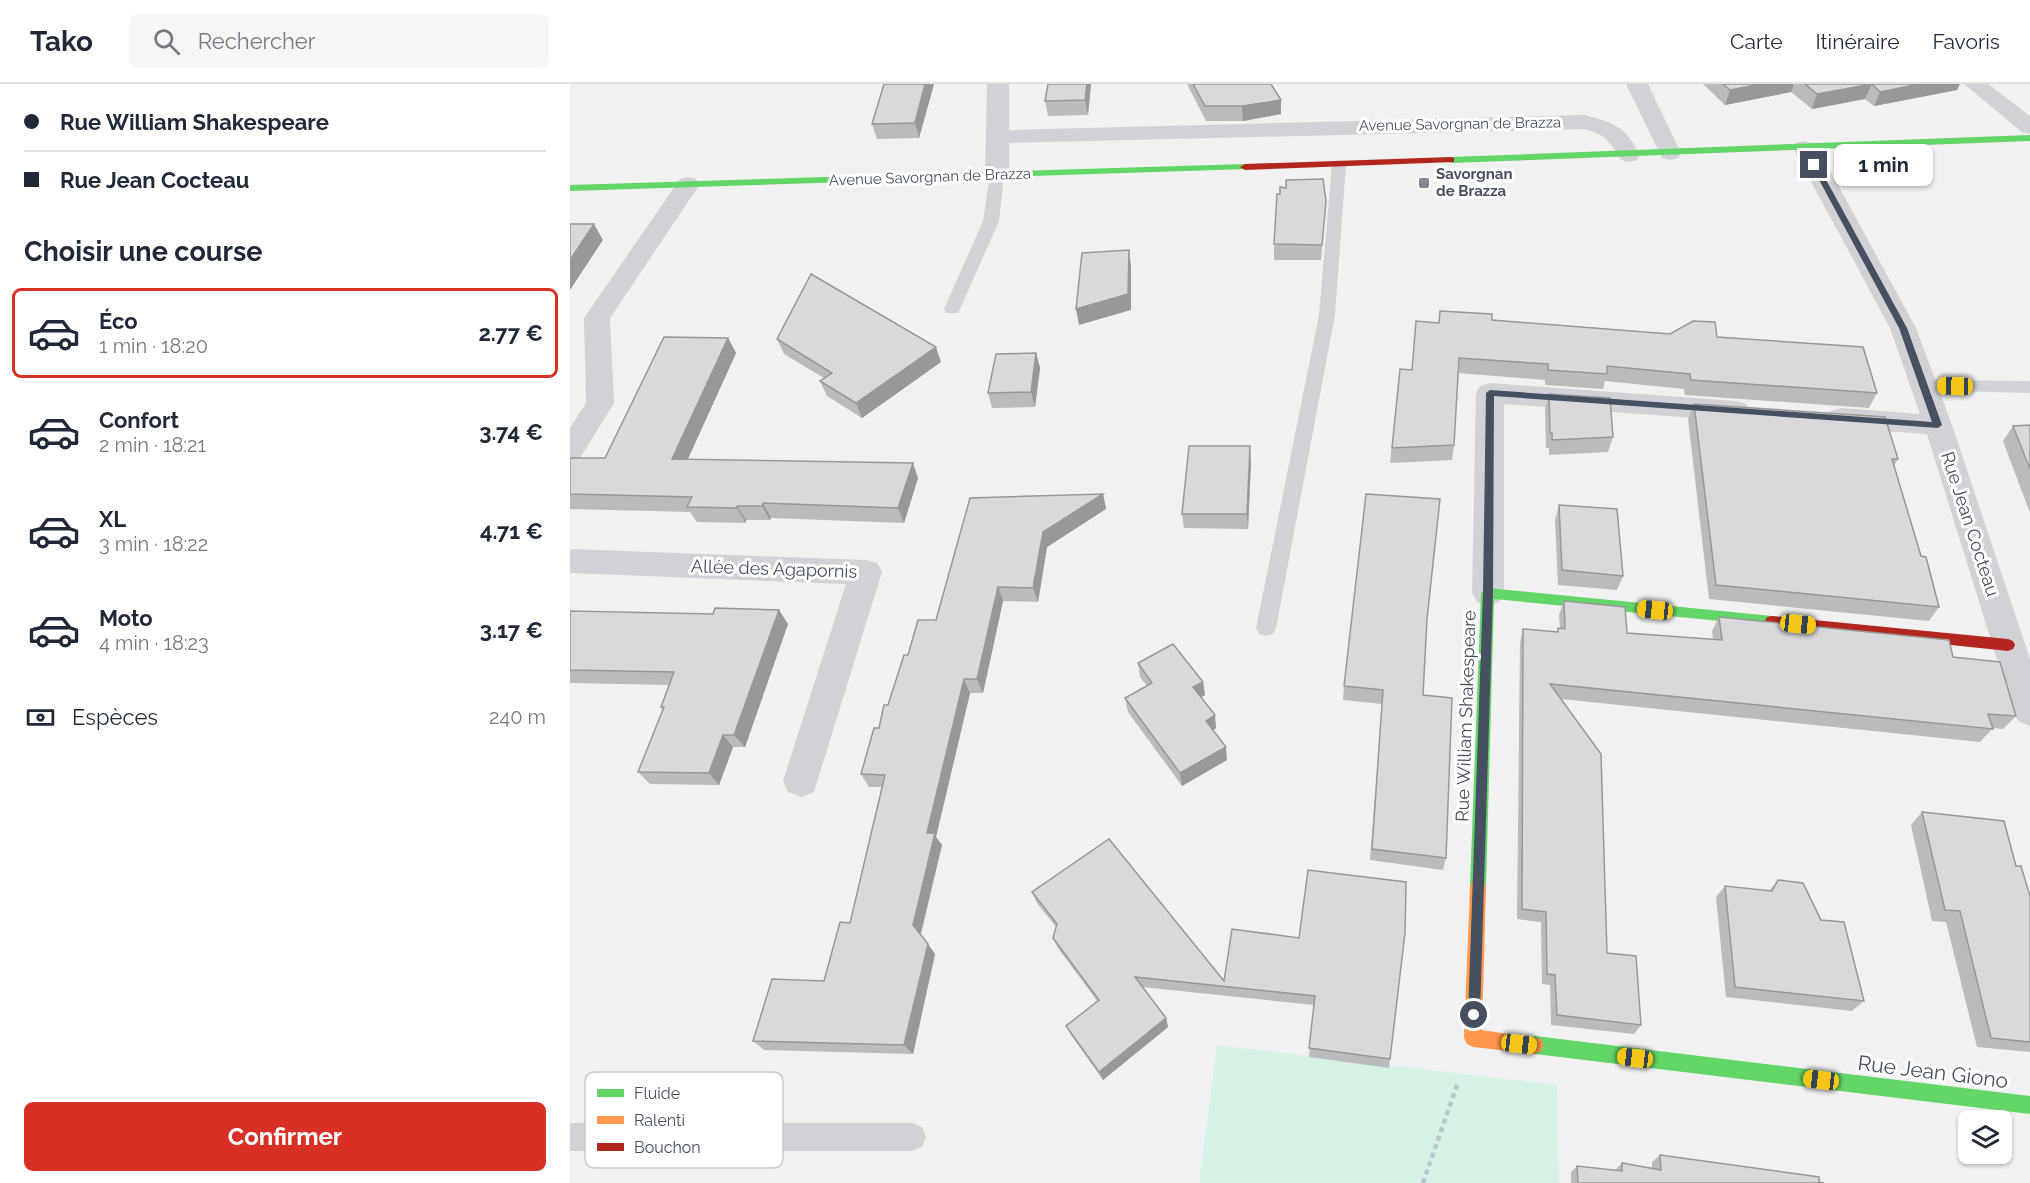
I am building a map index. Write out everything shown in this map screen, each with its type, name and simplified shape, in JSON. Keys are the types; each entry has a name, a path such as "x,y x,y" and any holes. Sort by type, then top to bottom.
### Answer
{"street":[{"path":"997,175 998,84"},
{"path":"1637,84 1670,153"},
{"path":"1975,84 2030,127"},
{"name":"Avenue Savorgnan de Brazza","path":"998,137 1584,122 1607,128 1620,136 1629,154"},
{"path":"1276,129 1290,166"},
{"name":"Avenue Savorgnan de Brazza","path":"570,188 1670,153 2030,138"},
{"name":"Rue Jean Cocteau","path":"1804,148 1903,328 1938,425 2030,711"},
{"path":"570,451 600,403 597,318 687,184"},
{"path":"1488,593 1490,393 1760,413"},
{"path":"1819,417 1938,425"},
{"name":"Allée des Agapornis","path":"570,561 866,572 801,781"},
{"name":"Rue William Shakespeare","path":"1473,1038 1488,593 2008,645"},
{"name":"Rue Jean Giono","path":"1473,1038 2030,1105"}],"lane":[{"path":"1266,628 1327,315 1339,164"},
{"path":"952,309 992,221 997,175"},
{"path":"1924,386 2030,387"},
{"path":"783,1137 912,1137"}],"path":[{"path":"1423,1183 1473,1038"}],"green space":[{"path":"1217,1045 1557,1085 1559,1183 1199,1183"}],"building":[{"path":"884,84 925,84 915,123 872,124"},
{"path":"1048,84 1087,84 1085,100 1045,101"},
{"path":"1193,84 1271,84 1281,100 1242,106 1205,106"},
{"path":"1723,84 1761,84 1730,90"},
{"path":"1805,84 1872,84 1817,94"},
{"path":"1872,84 1919,84 1880,92"},
{"path":"1323,179 1326,201 1322,245 1274,244 1277,194 1280,194 1280,187 1286,188 1286,180"},
{"path":"570,224 594,224 570,260"},
{"path":"1129,250 1128,294 1076,309 1082,253"},
{"path":"811,274 936,347 856,403 820,381 832,373 777,339"},
{"path":"1440,311 1492,314 1492,320 1670,334 1693,321 1715,322 1717,337 1863,347 1877,393 1691,380 1690,374 1607,366 1607,374 1548,370 1548,364 1459,358 1454,445 1392,448 1400,369 1412,370 1416,321 1439,323"},
{"path":"664,337 728,338 672,459 913,463 898,508 763,503 762,506 737,506 737,508 687,507 692,497 570,494 570,458 605,458"},
{"path":"1036,353 1031,392 988,393 996,354"},
{"path":"1549,394 1610,398 1613,437 1552,440"},
{"path":"1694,404 1885,417 1898,459 1892,459 1921,556 1926,557 1939,607 1716,585"},
{"path":"2030,425 2030,469 2013,426"},
{"path":"1189,446 1250,446 1247,514 1182,514"},
{"path":"1103,494 1043,532 1033,588 998,587 977,679 964,679 927,833 935,833 913,925 928,944 904,1045 753,1041 772,979 824,981 840,922 850,923 885,775 861,774 874,728 879,728 884,705 888,705 904,655 908,655 918,620 936,620 970,498"},
{"path":"1366,494 1440,499 1427,619 1423,695 1452,698 1446,858 1372,849 1383,690 1344,686"},
{"path":"1559,505 1617,509 1623,576 1562,570"},
{"path":"1564,601 1625,607 1627,633 1722,640 1719,617 1949,640 1953,657 2000,662 2016,716 1988,714 1993,729 1550,684 1601,754 1607,953 1636,956 1641,1025 1557,1015 1555,975 1547,974 1546,912 1522,909 1523,629 1558,632 1558,628 1565,629"},
{"path":"715,608 779,610 734,735 723,735 709,773 638,772 664,707 661,707 674,672 570,670 570,611 713,614"},
{"path":"1173,644 1203,682 1193,687 1215,715 1206,721 1226,747 1180,773 1125,698 1152,683 1138,663"},
{"path":"1922,812 2004,821 2016,866 2021,866 2030,896 2030,1042 1991,1038 1960,911 1945,910"},
{"path":"1109,839 1224,981 1232,929 1299,938 1308,870 1406,882 1405,933 1390,1059 1309,1048 1315,996 1135,977 1166,1018 1099,1072 1066,1026 1099,1000 1053,938 1057,924 1032,892"},
{"path":"1778,880 1803,883 1821,920 1844,922 1864,1001 1735,987 1725,886 1772,891"},
{"path":"1660,1155 1819,1177 1819,1182 1824,1183 1578,1183 1577,1166 1622,1171 1622,1163 1661,1170"}],"traffic: fast":[{"path":"1451,160 2030,138"},
{"path":"570,188 1245,167"},
{"path":"1478,887 1488,593 1772,621"},
{"path":"1535,1045 2030,1105"}],"traffic: slow":[{"path":"1478,887 1473,1038 1535,1045"}],"traffic: jam":[{"path":"1245,167 1451,160"},
{"path":"1772,621 2008,645"}],"place":[{"name":"Savorgnan de Brazza","path":"1424,183"}],"route":[{"path":"1474,1015 1488,593 1490,393 1938,425 1903,328 1814,165"}]}
